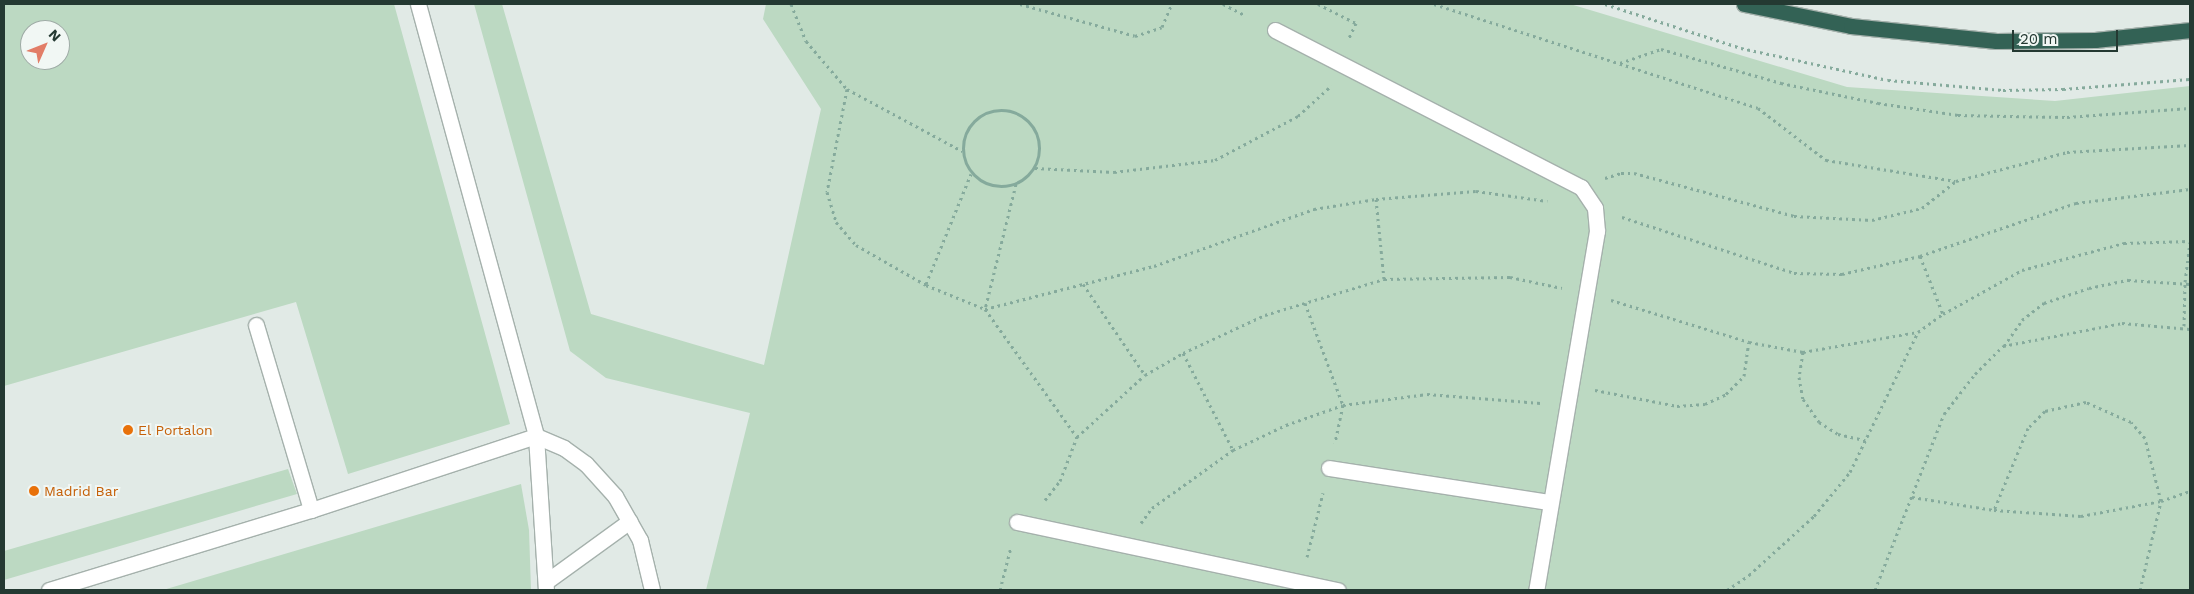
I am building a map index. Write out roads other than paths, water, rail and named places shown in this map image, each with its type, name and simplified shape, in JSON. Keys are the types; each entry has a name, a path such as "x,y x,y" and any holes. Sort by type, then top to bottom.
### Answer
{"highway":[{"path":"1744,4 1851,26 1996,41 2095,40 2190,30"}],"lane":[{"path":"418,4 536,436 547,586"},
{"path":"1275,30 1342,67 1580,187 1595,208 1597,231 1549,502 1536,590"},
{"path":"256,325 311,510"},
{"path":"49,590 311,510 536,436 564,448 586,464 615,496 640,540 652,590"},
{"path":"1329,468 1549,502"},
{"path":"547,586 630,521"},
{"path":"1017,522 1338,590"}],"place":[{"name":"El Portalon","path":"128,430"},
{"name":"Madrid Bar","path":"34,491"}]}
